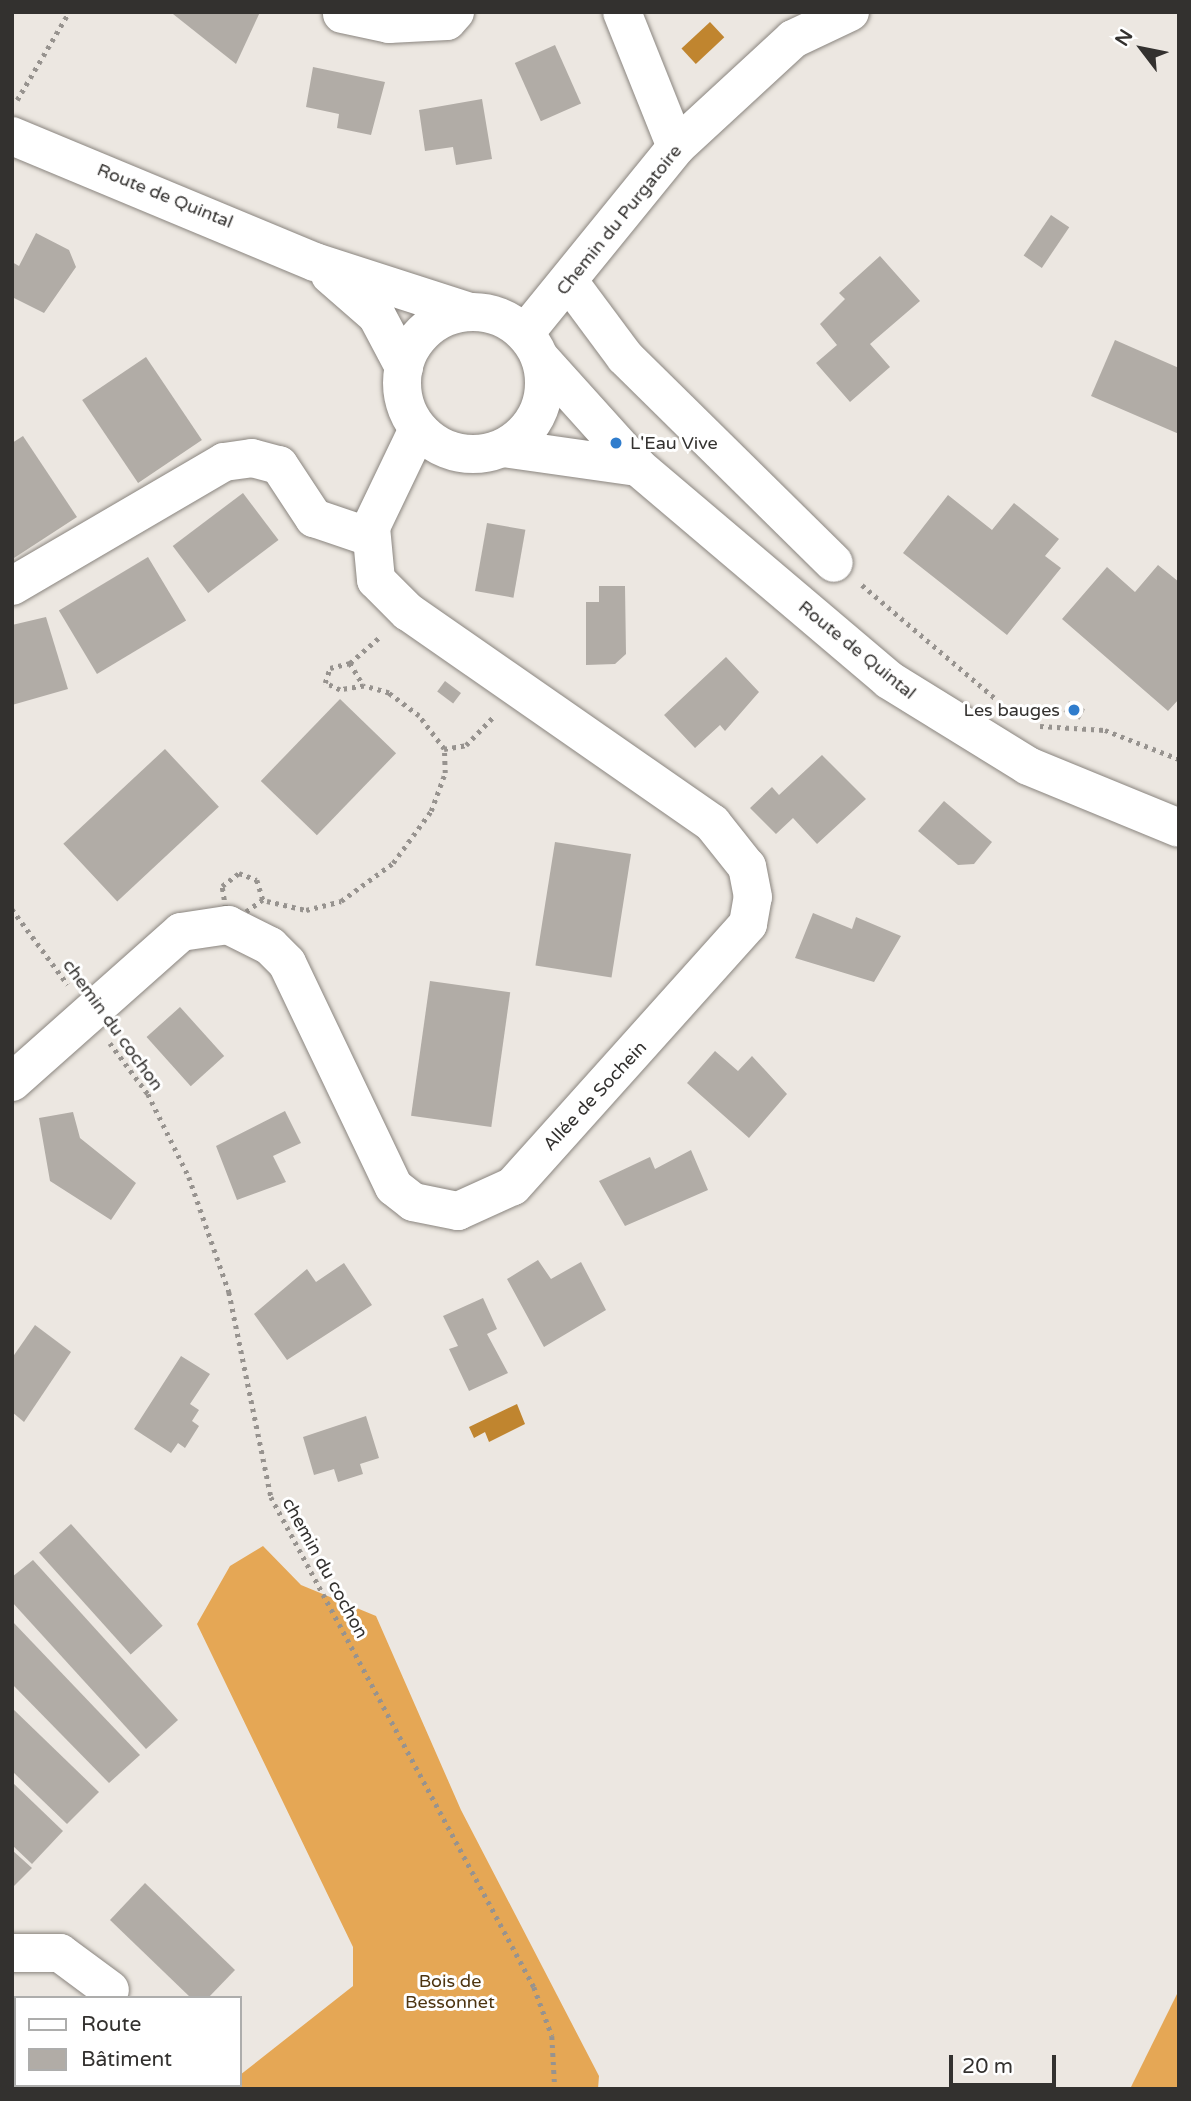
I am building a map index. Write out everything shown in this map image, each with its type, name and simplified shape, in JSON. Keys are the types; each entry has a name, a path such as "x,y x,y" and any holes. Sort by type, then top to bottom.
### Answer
{"street":[{"path":"342,14 389,24 447,21 455,12"},
{"path":"622,12 676,148"},
{"name":"Chemin du Purgatoire","path":"533,345 570,283 676,148 793,39 850,12"},
{"name":"Route de Quintal","path":"12,136 316,262 470,312"},
{"name":"Route de Quintal","path":"316,262 377,316 404,367"},
{"path":"570,283 625,357 834,563"},
{"path":"461,454 418,429 404,400 404,367 425,333 440,320 470,312 499,316 533,345 545,384 539,410 525,433 504,448"},
{"name":"Route de Quintal","path":"533,345 638,467 889,680 979,741 1177,825"},
{"path":"12,586 223,462 252,458 279,465 314,518 370,537 418,429"},
{"path":"387,499 461,454 504,448 638,467"},
{"name":"Allée de Sochein","path":"12,1082 181,932 228,925 270,946 287,963 394,1187 413,1202 458,1211 513,1186 734,945 748,924 753,897 747,867 712,823 387,596 370,564 370,537"},
{"path":"12,1953 60,1953 110,1990"}],"path":[{"path":"12,110 33,64 69,12"},
{"path":"834,563 1007,709"},
{"path":"263,900 306,910 341,901 393,863 431,811 445,773 444,749 419,716 389,693 364,687 340,690 325,683 331,668 351,663 364,687"},
{"path":"444,749 466,745 519,689"},
{"path":"1030,723 1054,732 1105,730 1179,760"},
{"name":"chemin du cochon","path":"12,909 148,1094 189,1177 229,1292 271,1497 534,1987 552,2036 555,2089"}],"green space":[{"name":"Bois de Bessonnet","path":"263,1546 301,1585 376,1616 461,1810 599,2076 598,2089 221,2089 242,2087 242,2073 353,1986 353,1947 197,1624 230,1566"},
{"path":"1179,1990 1179,2089 1130,2089"}],"shaded area":[{"path":"710,22 724,37 696,64 681,49"},
{"path":"517,1404 525,1424 489,1442 485,1432 474,1438 469,1427"}],"building":[{"path":"174,12 260,12 236,64 173,14"},
{"path":"555,45 581,103 541,121 515,63"},
{"path":"313,67 385,82 371,135 337,128 339,114 306,107"},
{"path":"482,99 492,159 456,165 453,147 425,151 419,110"},
{"path":"1051,215 1069,227 1042,268 1024,256"},
{"path":"36,233 69,250 76,267 44,313 12,297 12,262 19,266"},
{"path":"880,256 920,301 870,344 890,367 850,402 816,363 837,345 820,324 845,299 839,293"},
{"path":"1115,340 1179,368 1179,434 1091,396"},
{"path":"146,357 202,440 138,483 82,400"},
{"path":"23,436 77,517 14,558 12,443"},
{"path":"243,493 279,540 208,593 173,546"},
{"path":"948,495 992,530 1014,503 1059,539 1045,556 1061,568 1007,635 903,553"},
{"path":"487,523 525,530 513,598 475,591"},
{"path":"148,557 186,620 97,674 59,611"},
{"path":"1158,565 1179,582 1179,699 1168,711 1062,619 1107,567 1135,592"},
{"path":"599,586 625,586 626,654 615,664 586,665 586,602 599,602"},
{"path":"46,617 68,689 12,705 12,625"},
{"path":"726,657 759,692 725,731 720,725 695,748 664,715"},
{"path":"445,681 461,693 453,703 437,691"},
{"path":"340,699 396,753 317,835 261,781"},
{"name":"Les bauges","path":"1069,701 1085,709 1080,720 1064,712"},
{"path":"165,749 219,807 117,902 63,844"},
{"path":"822,755 866,799 817,844 793,818 776,834 750,808 772,787 779,795"},
{"path":"944,801 992,842 974,864 958,865 918,831"},
{"path":"555,842 631,854 611,978 535,965"},
{"path":"813,913 852,929 856,917 901,936 874,982 795,958"},
{"path":"430,981 510,992 491,1127 411,1116"},
{"path":"180,1007 224,1056 191,1086 147,1037"},
{"path":"715,1051 738,1071 752,1056 787,1094 749,1138 687,1083"},
{"path":"285,1111 301,1143 273,1156 286,1182 237,1200 216,1146"},
{"path":"73,1112 80,1138 136,1183 111,1220 50,1181 39,1118"},
{"path":"691,1150 708,1190 625,1226 599,1181 650,1157 655,1169"},
{"path":"538,1260 551,1279 581,1262 606,1310 544,1347 507,1279"},
{"path":"344,1263 372,1305 287,1360 254,1314 307,1269 316,1282"},
{"path":"483,1298 497,1329 487,1334 508,1373 469,1391 449,1349 458,1346 443,1316"},
{"path":"35,1325 71,1352 24,1422 12,1412 12,1358"},
{"path":"181,1356 210,1374 190,1404 199,1410 192,1421 199,1426 185,1448 178,1443 171,1453 134,1429"},
{"path":"366,1416 379,1458 360,1464 363,1474 338,1482 334,1469 314,1475 303,1437"},
{"path":"71,1524 163,1626 131,1655 39,1553"},
{"path":"33,1560 178,1720 146,1749 12,1602 12,1577"},
{"path":"12,1621 140,1755 109,1783 12,1684"},
{"path":"12,1708 99,1792 67,1824 12,1771"},
{"path":"12,1782 63,1831 32,1864 12,1845"},
{"path":"12,1850 32,1868 12,1888"},
{"path":"145,1883 235,1970 210,1996 189,1996 110,1920"}],"place":[{"name":"L'Eau Vive","path":"616,443"},
{"name":"Les bauges","path":"1074,710"}]}
